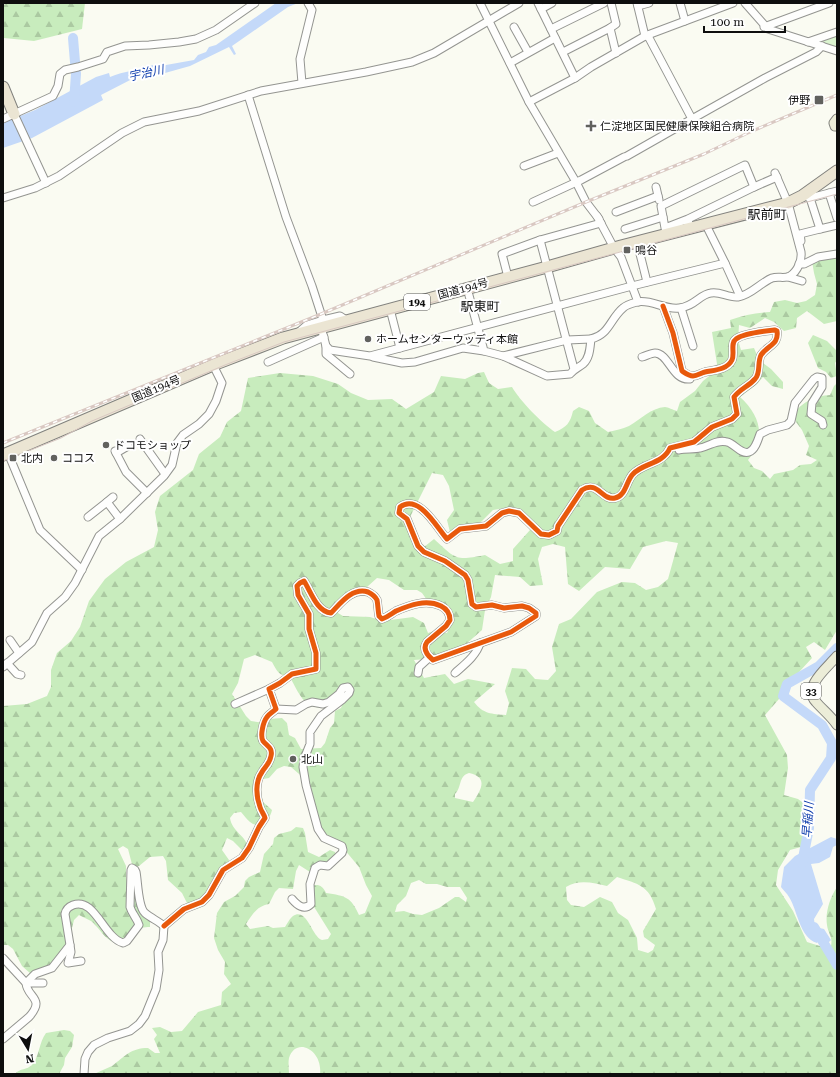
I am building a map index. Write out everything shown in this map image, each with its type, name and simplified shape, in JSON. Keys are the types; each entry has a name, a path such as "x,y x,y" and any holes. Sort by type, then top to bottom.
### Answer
{"highway":[{"path":"3,87 14,114"},
{"name":"国道194号","path":"6,454 213,365 271,342 298,333 322,328 346,320 637,242 689,224 706,225 788,203 806,197 837,171"}],"main road":[{"path":"837,119 834,123 835,126 837,126"},
{"name":"33","path":"837,656 815,682 811,693 816,703 828,713 837,725"}],"street":[{"path":"3,119 53,96 58,86 60,74 65,70 103,60 108,52 125,46 172,43 196,39 216,30 255,3"},
{"path":"480,3 530,102 558,153 576,182 590,200 614,248 621,257 638,302"},
{"path":"3,198 35,188 70,170 113,139 135,126 150,121 203,110 274,88 390,68 419,60 434,53 489,19 519,3"},
{"path":"552,3 540,6 575,78"},
{"path":"551,29 604,3"},
{"path":"562,52 616,24 611,3"},
{"path":"649,3 637,4 647,36 692,118"},
{"path":"680,3 685,21"},
{"path":"530,102 575,78 591,67 647,36 733,3"},
{"path":"745,3 764,27 837,51"},
{"path":"764,27 829,3"},
{"path":"302,83 300,58 312,10 309,5"},
{"path":"514,27 528,52"},
{"path":"610,28 616,54"},
{"path":"808,42 837,32"},
{"path":"510,63 555,38"},
{"path":"533,202 576,182 625,156 765,78 816,52 822,46"},
{"path":"248,95 286,218 312,286 326,346 326,354 350,374"},
{"path":"14,114 46,183"},
{"path":"524,166 558,153"},
{"path":"661,206 745,165 754,187"},
{"path":"656,186 664,228 689,224 776,175 788,203 801,252"},
{"path":"820,229 806,197 837,191"},
{"path":"829,193 837,218"},
{"path":"616,212 658,196"},
{"path":"625,230 663,217"},
{"path":"508,277 502,254 600,221"},
{"path":"706,225 740,296"},
{"path":"788,277 799,264 801,257 802,247 800,234 837,225"},
{"path":"540,240 574,369"},
{"path":"637,242 647,282"},
{"path":"799,264 804,264 818,257 837,254"},
{"path":"370,356 647,282 725,263"},
{"path":"503,356 567,340 591,339 598,337 603,334 624,307 638,302 650,302 663,306 681,308 696,302 703,295 711,292 732,297 740,296 773,278 788,277 802,281"},
{"path":"467,288 484,351"},
{"path":"711,292 727,301"},
{"path":"663,306 673,333 682,371 686,374 694,376"},
{"path":"681,308 693,346"},
{"path":"390,309 400,348"},
{"path":"268,362 322,328"},
{"path":"642,357 656,353 661,355 674,375 690,380 694,376 704,372 718,370 727,365 732,360 733,343 736,339 747,335 775,330 777,331 778,338 766,349 760,359 756,379 734,397 737,414 732,419 712,427 694,442 670,448 667,454"},
{"path":"326,346 330,350 370,356 402,363 415,362 463,348 503,356 547,376 570,374 574,369 586,361 589,354 591,339"},
{"path":"21,675 17,674 5,665 32,642 47,614 65,598 100,536 120,519 165,474 172,465 177,443 183,435 199,424 209,414 216,401 222,383 213,365"},
{"path":"235,704 269,689 292,674 316,669 316,653 309,629 309,614 298,595 297,586 304,581 319,607 326,613 331,614 345,598 353,593 365,591 372,594 377,599 378,616 382,619 410,606 426,602 434,603 445,608 450,614 450,620 446,626 426,642 424,649 433,660 511,632 536,616 536,613 529,608 522,606 504,608 492,605 476,607 472,604 466,575 445,561 424,552 416,541 407,519 400,513 400,507 404,505 415,505 423,510 447,539 460,529 486,526 502,513 509,511 519,513 541,534 549,535 557,531 558,526 582,490 586,487 590,487 613,499 619,497 624,492 629,479 633,474 676,450 700,448 720,441 730,442 743,452 747,453 751,451 760,434 768,430 787,425 791,421 795,403 817,377 822,378 822,387 812,403 811,414 822,421 823,425"},
{"path":"140,440 165,474"},
{"path":"128,446 116,452 126,472 147,493"},
{"path":"6,454 40,530 82,570"},
{"path":"88,517 113,497"},
{"path":"106,502 120,519"},
{"path":"10,640 19,653"},
{"path":"455,673 470,660 480,643"},
{"path":"418,673 419,667 430,658"},
{"path":"84,1074 85,1059 88,1052 94,1045 108,1038 130,1031 140,1024 145,1016 156,989 159,970 158,952 163,940 164,926 184,909 202,902 223,870 235,864 242,858 249,848 259,827 266,818 260,808 256,788 260,775 269,763 272,756 271,750 263,742 262,737 266,718 276,709 296,710 312,702 323,704 335,699 343,688 348,687 350,690 349,693 321,716 310,732 310,744 304,759 306,785 318,829 324,838 342,846 343,850 328,866 320,865 315,868 310,884 310,906 305,907 297,904 292,899"},
{"path":"269,689 276,709"},
{"path":"81,961 68,963 71,952 65,914 68,907 79,903 87,906 92,910 105,928 119,941 123,943 127,941 139,925 138,921 131,912 130,907 132,868 136,872 142,909 146,914 156,919 164,926"},
{"path":"26,983 35,974 52,968 70,946"},
{"path":"3,958 26,983 27,988 35,998 36,1005 33,1013 3,1039"},
{"path":"26,983 43,983"}],"green space":[{"path":"9,3 85,3 82,29 34,41 4,38 3,5"},
{"path":"837,34 837,48 821,43 820,40"},
{"path":"837,257 837,321 824,324 807,311 797,318 796,328 784,331 774,322 765,318 750,328 739,325 738,340 741,350 754,348 759,360 771,369 783,382 783,389 772,386 763,377 757,384 740,397 752,411 759,427 758,443 748,460 754,468 762,471 770,479 774,474 793,470 800,465 811,464 817,460 806,455 809,446 802,430 796,422 794,413 810,400 830,395 837,383 837,630 825,650 814,642 806,647 812,658 800,671 793,683 765,715 787,755 788,768 784,795 798,799 806,805 806,816 811,831 801,847 790,850 778,870 776,885 793,911 807,942 823,947 831,946 827,910 830,900 837,887 837,1074 320,1074 320,1066 317,1058 308,1049 303,1047 292,1051 289,1058 289,1074 94,1074 112,1066 128,1053 137,1049 148,1048 155,1053 160,1053 154,1039 157,1035 152,1028 160,1027 171,1032 182,1031 198,1012 221,1005 222,992 231,984 224,974 225,962 218,950 214,938 217,913 224,902 235,896 244,887 245,881 249,877 260,872 264,854 273,844 274,838 279,834 291,831 296,827 303,828 308,852 319,857 330,850 335,852 337,858 329,867 310,872 299,865 296,871 293,889 279,888 275,892 269,904 258,909 246,924 250,929 268,926 273,928 285,927 292,917 297,914 304,917 319,938 322,940 328,939 331,934 306,894 307,888 313,885 318,885 323,888 326,893 347,898 353,904 359,915 365,913 372,896 359,867 339,843 323,834 306,780 291,767 284,766 277,769 269,778 263,779 259,784 263,802 272,810 271,814 264,823 257,825 254,824 241,812 234,813 230,818 233,827 245,840 248,848 242,850 233,841 227,838 222,850 229,860 228,866 215,876 204,899 188,905 182,893 168,880 166,861 163,856 150,857 139,866 133,868 128,849 123,846 118,849 126,866 126,878 130,890 136,901 150,914 150,927 137,930 121,945 110,940 91,921 79,915 74,920 65,956 31,974 22,966 13,949 8,945 3,945 3,706 27,704 47,696 51,687 51,670 57,653 71,641 80,627 89,601 105,579 126,562 154,547 158,530 155,512 160,496 193,470 199,454 220,437 227,422 241,411 248,378 280,373 313,376 338,384 351,393 368,400 392,399 406,409 434,392 441,376 465,379 484,372 489,383 498,389 512,387 520,399 555,432 567,424 571,419 573,411 579,407 589,411 595,423 608,432 629,426 655,409 666,407 677,411 680,402 695,391 703,381 713,373 717,364 712,332 731,328 730,320 750,314 770,312 774,302 785,300 797,303 806,301 815,295 817,284 812,261 818,259 827,260","holes":["432,473 443,475 449,486 454,510 447,520 450,532 475,528 493,510 505,508 527,519 530,530 513,549 513,561 500,564 485,555 467,558 456,557 434,539 424,547 412,544 409,519","666,541 678,543 668,579 658,587 646,590 635,583 622,582 597,592 571,619 559,624 552,647 556,671 548,680 535,679 526,669 512,668 505,691 509,703 506,715 492,714 484,711 474,702 495,684 468,679 454,684 445,674 424,678 414,660 440,658 456,653 482,630 485,610 491,597 495,575 520,577 530,586 543,585 538,559 542,547 553,544 565,547 568,584 579,591 605,567 630,569 643,547","377,578 389,580 404,590 417,590 422,593 429,603 445,611 452,622 447,633 434,631 428,633 424,623 413,617 383,621 370,617 343,616 338,613 340,600 349,592 367,587","255,655 272,662 279,672 283,675 289,676 300,695 309,705 322,708 338,699 343,703 341,708 335,711 334,723 330,728 325,743 321,748 301,749 295,738 289,735 287,723 282,718 269,719 264,723 251,721 246,716 232,694 238,683 244,659","469,773 479,777 481,781 481,788 473,802 455,798 455,794 459,789 463,777","617,877 637,884 646,890 650,895 656,909 643,931 644,937 655,945 653,950 648,953 638,950 637,938 628,920 618,913 612,902 600,897 584,907 571,905 567,900 566,887 581,882 607,886","419,880 426,884 460,887 467,898 466,902 459,897 455,897 439,908 422,915 404,911 395,912 397,905 406,896 411,883"]},
{"path":"813,335 827,341 837,351 837,360 835,363 837,376 831,378 826,372 818,368 808,343"},
{"path":"64,1030 70,1031 74,1035 72,1047 65,1058 64,1065 59,1074 15,1074 32,1065 46,1033"}],"water":[{"name":"宇治川","path":"276,3 298,3 288,7 232,46 236,54 234,55 229,47 190,66 165,73 136,77 101,95 103,100 32,138 3,148 3,123 35,110 96,77 109,73 110,77 153,65 159,68 166,65 194,60 198,55 206,52 209,47 216,45"},
{"path":"831,837 837,839 837,845 833,847 830,857 819,863 811,864 823,904 814,919 815,927 824,929 831,940 827,944 820,939 817,943 806,935 792,903 781,887 784,867 795,856"}],"waterway":[{"path":"73,38 76,74 74,102"},
{"name":"早稲川","path":"802,863 809,828 810,790 831,758 832,743 822,725 783,696 787,684 819,666 837,648"},
{"name":"早稲川","path":"814,927 837,965"}],"tram line":[{"path":"3,461 61,438 92,421 284,342 837,194"}],"railway":[{"path":"3,443 321,314 704,154 750,132 837,95"}],"cycle path":[{"path":"164,926 184,909 202,902 209,895 223,870 242,858 265,818 260,808 257,789 258,780 270,761 271,753 270,749 262,739 264,722 276,709 269,689 292,674 316,669 316,653 309,629 309,614 298,595 297,586 300,583 304,581 318,605 326,612 331,613 347,597 362,591 368,592 377,600 379,616 382,619 396,611 418,604 430,603 443,607 449,613 450,620 446,626 427,642 425,647 427,654 433,660 511,632 536,616 536,613 529,608 522,606 504,608 492,605 476,607 472,604 468,580 465,575 445,561 424,552 418,546 407,519 399,513 400,507 407,504 421,508 433,520 447,539 460,529 486,526 502,513 509,511 519,513 541,534 549,535 557,531 558,526 582,490 592,487 607,497 619,497 637,470 663,457 670,448 694,442 712,427 732,419 737,414 734,397 757,377 761,355 775,342 777,331 775,330 749,334 736,339 733,343 733,358 727,366 692,376 682,371 673,333 663,306"}],"place":[{"name":"伊野","path":"819,100"},
{"name":"仁淀地区国民健康保険組合病院","path":"591,126"},
{"name":"鳴谷","path":"627,250"},
{"name":"ホームセンターウッディ本館","path":"368,339"},
{"name":"ドコモショップ","path":"106,445"},
{"name":"北内","path":"13,458"},
{"name":"ココス","path":"54,458"},
{"name":"北山","path":"293,759"}],"district":[{"name":"駅前町","path":"767,214"},
{"name":"駅東町","path":"480,306"}]}
